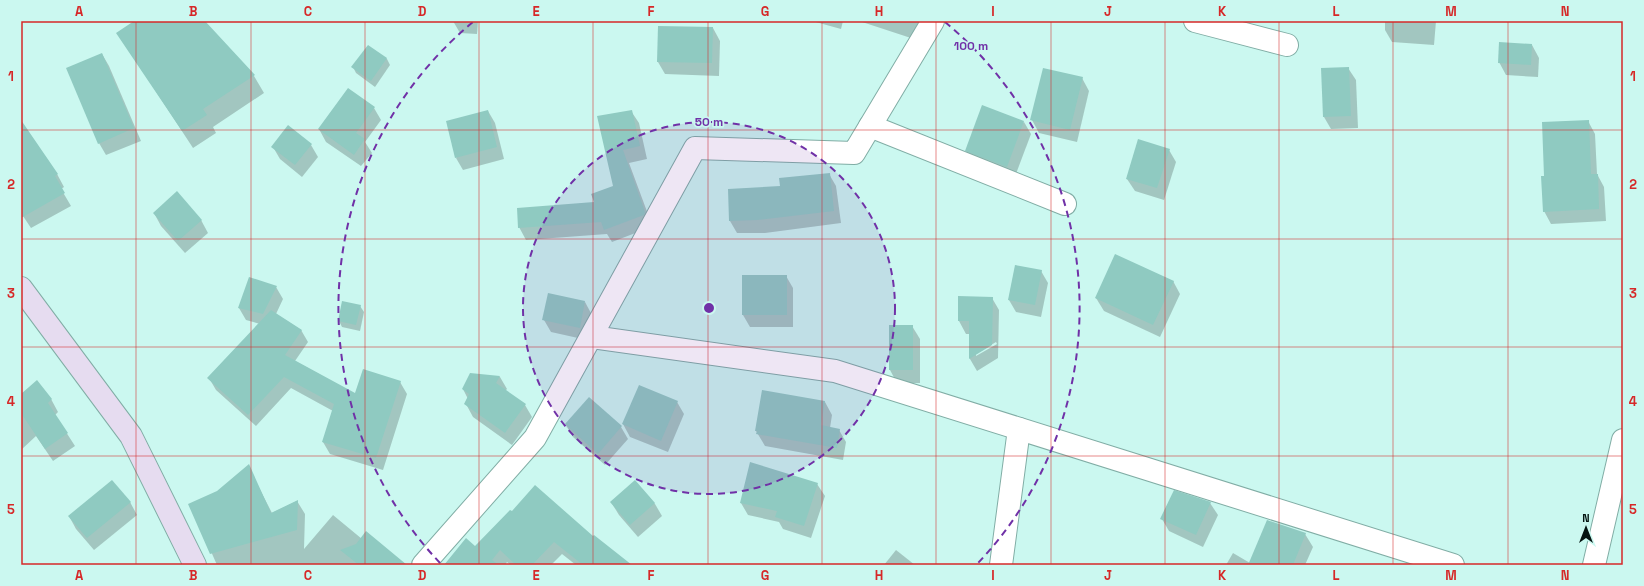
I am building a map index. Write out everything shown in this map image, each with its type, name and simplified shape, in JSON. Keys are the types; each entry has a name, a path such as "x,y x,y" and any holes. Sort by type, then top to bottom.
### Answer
{"main road":[{"path":"21,288 131,436 195,565"}],"street":[{"path":"423,565 535,438 695,148 854,153 933,21"},
{"path":"1195,21 1287,44"},
{"path":"870,126 1065,204"},
{"path":"592,337 835,371 1019,429 1405,558 1453,565"},
{"path":"1001,565 1019,429"},
{"path":"1594,565 1623,440"}],"building":[{"path":"134,21 205,21 255,75 203,109 207,115 182,131 116,33"},
{"path":"658,26 713,27 712,63 657,62"},
{"path":"1499,42 1532,44 1531,65 1498,63"},
{"path":"368,45 387,58 371,81 351,67"},
{"path":"102,53 134,128 98,144 66,68"},
{"path":"1349,67 1351,116 1323,117 1321,68"},
{"path":"1043,68 1083,77 1070,130 1030,120"},
{"path":"348,88 375,107 356,133 365,139 354,155 318,129"},
{"path":"982,105 1024,121 1007,167 965,151"},
{"path":"488,110 497,147 455,158 446,121"},
{"path":"632,110 640,146 623,150 645,212 644,215 604,230 601,222 518,228 517,208 594,202 591,194 613,186 597,116"},
{"path":"21,120 58,174 55,176 65,193 21,218"},
{"path":"1589,120 1591,174 1598,174 1599,209 1543,212 1541,176 1544,176 1542,122"},
{"path":"288,125 312,144 295,165 271,147"},
{"path":"1138,139 1170,149 1157,188 1126,179"},
{"path":"830,173 834,211 757,220 729,221 728,189 780,186 779,178"},
{"path":"177,191 202,220 178,241 153,213"},
{"path":"1115,254 1174,281 1153,325 1095,298"},
{"path":"1015,265 1042,270 1035,305 1008,300"},
{"path":"742,275 787,275 787,315 742,315"},
{"path":"249,277 277,286 263,314 238,308"},
{"path":"548,293 585,301 580,328 542,320"},
{"path":"958,296 993,297 992,345 969,359 969,321 958,321"},
{"path":"342,301 361,305 356,325 338,321"},
{"path":"271,310 302,330 285,355 355,393 363,369 401,381 376,458 322,442 334,404 284,377 248,415 207,378"},
{"path":"889,325 913,325 913,370 889,370"},
{"path":"470,373 500,376 496,383 526,404 505,433 464,404 469,394 462,389"},
{"path":"37,380 52,399 48,403 68,433 45,449 21,413 21,394"},
{"path":"639,385 678,401 661,441 622,424"},
{"path":"762,390 825,401 821,425 840,429 837,448 756,434 757,431 755,431"},
{"path":"589,397 622,426 598,454 565,424"},
{"path":"750,462 818,483 804,526 775,517 777,511 740,503"},
{"path":"249,464 271,513 298,500 297,530 210,554 188,504 217,491"},
{"path":"112,480 131,502 87,538 68,516"},
{"path":"635,480 655,503 630,525 610,502"},
{"path":"535,485 593,536 594,535 632,565 583,565 554,542 532,565 516,565 500,550 492,560 499,565 444,565 466,538 475,546 510,510 512,511"},
{"path":"1174,490 1211,502 1196,535 1160,519"},
{"path":"1267,520 1306,533 1293,565 1248,565"},
{"path":"366,531 407,565 359,565 340,550 356,544"}]}
